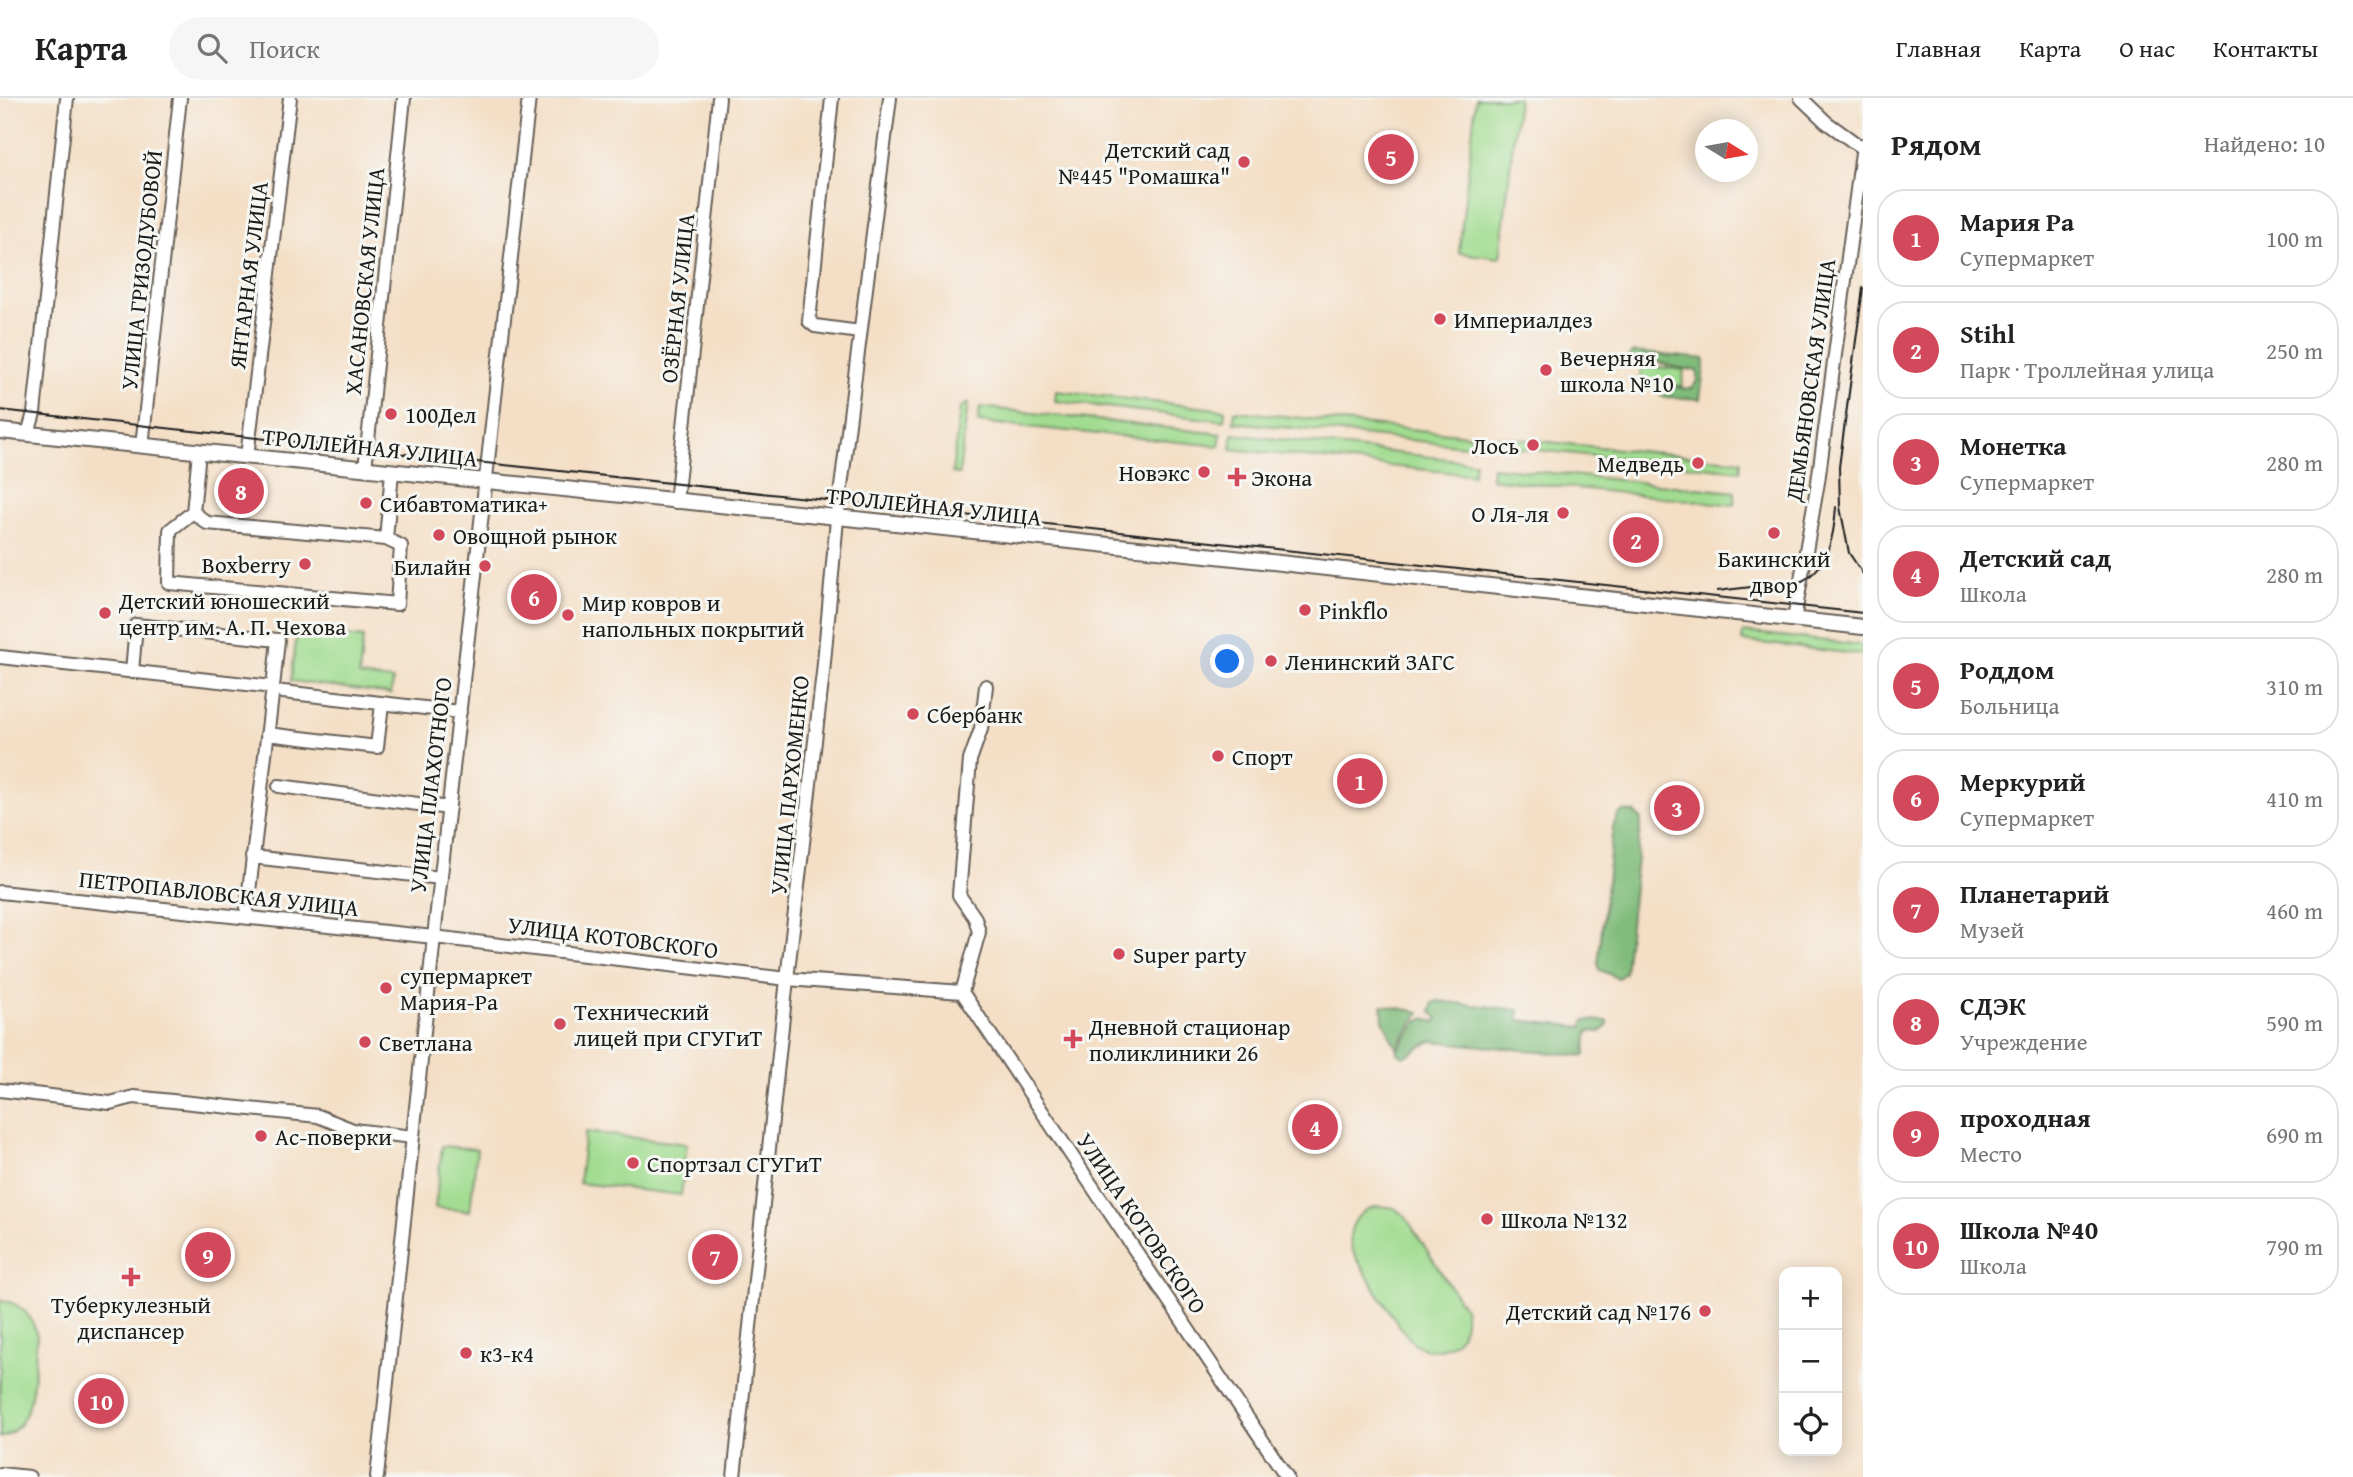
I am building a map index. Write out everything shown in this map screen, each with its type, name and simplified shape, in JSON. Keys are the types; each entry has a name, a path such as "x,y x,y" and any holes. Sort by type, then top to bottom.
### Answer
{"main road":[{"name":"ТРОЛЛЕЙНАЯ УЛИЦА","path":"0,431 1216,556 1863,627"}],"street":[{"path":"28,434 34,413 67,98"},
{"name":"УЛИЦА ГРИЗОДУБОВОЙ","path":"142,446 180,98"},
{"name":"ЯНТАРНАЯ УЛИЦА","path":"247,457 290,98"},
{"name":"ХАСАНОВСКАЯ УЛИЦА","path":"365,469 404,98"},
{"name":"УЛИЦА ПЛАХОТНОГО","path":"377,1477 434,937 529,98"},
{"name":"ОЗЁРНАЯ УЛИЦА","path":"676,502 719,98"},
{"path":"832,98 809,321 815,326 860,332"},
{"name":"УЛИЦА ПАРХОМЕНКО","path":"734,1477 837,519 890,98"},
{"path":"1801,98 1826,122 1862,147"},
{"name":"ДЕМЬЯНОВСКАЯ УЛИЦА","path":"1794,620 1818,482 1862,147"},
{"path":"193,512 207,523 386,539 401,546 397,604 169,583 170,530 193,512 198,452"},
{"path":"386,539 392,472"},
{"path":"131,672 136,625 278,640 278,690 267,734 246,917"},
{"path":"0,657 460,712"},
{"path":"962,992 979,932 975,918 959,895 970,760 981,729 986,686"},
{"path":"267,734 377,747 382,704"},
{"path":"279,786 449,807"},
{"path":"252,857 441,878"},
{"name":"ПЕТРОПАВЛОВСКАЯ УЛИЦА","path":"0,892 434,937"},
{"name":"УЛИЦА КОТОВСКОГО","path":"434,937 787,979 962,992 1287,1477"},
{"path":"0,1090 110,1103 134,1097 318,1116 353,1130 413,1137"},
{"path":"0,1474 29,1477"}],"green space":[{"path":"1476,98 1518,98 1500,258 1459,253"},
{"path":"1633,352 1705,359 1700,399 1660,395 1660,390 1668,386 1693,388 1697,371 1653,361 1637,364 1629,361 1629,355"},
{"path":"1641,365 1684,370 1682,386 1640,382"},
{"path":"1056,391 1225,410 1224,421 1055,401"},
{"path":"968,403 959,474 952,473 960,408"},
{"path":"980,407 1221,434 1219,446 978,422"},
{"path":"1235,411 1477,436 1475,447 1234,422"},
{"path":"1233,434 1475,462 1473,475 1231,449"},
{"path":"1498,437 1741,461 1740,471 1497,446"},
{"path":"1492,467 1735,492 1734,505 1491,479"},
{"path":"297,631 363,638 359,676 393,680 391,694 291,681"},
{"path":"1743,632 1863,645 1863,655 1742,641"},
{"path":"1623,811 1633,812 1641,819 1625,973 1618,978 1600,970 1598,964 1613,827 1618,815"},
{"path":"1438,1001 1519,1010 1518,1020 1582,1027 1585,1020 1608,1021 1608,1025 1601,1032 1588,1031 1585,1056 1431,1041 1404,1057 1398,1053 1417,1022 1426,1018 1435,1022 1438,1019 1431,1011 1433,1003"},
{"path":"1382,1005 1420,1012 1396,1048 1383,1020"},
{"name":"Спортзал СГУГиТ","path":"585,1132 687,1144 681,1195 579,1183"},
{"path":"442,1146 477,1149 470,1211 435,1208"},
{"path":"1379,1206 1394,1208 1405,1216 1464,1308 1465,1322 1462,1331 1449,1346 1431,1350 1410,1339 1354,1254 1350,1238 1354,1223 1364,1212"},
{"path":"0,1300 20,1307 32,1322 37,1336 34,1380 27,1410 12,1432 0,1438"}],"tram line":[{"path":"1863,288 1839,467 1840,507 1849,553 1863,574"},
{"path":"0,410 1863,613"},
{"path":"1717,591 1802,581 1811,575 1824,559 1828,549 1836,507"}],"place":[{"name":"Роддом","path":"1391,157"},
{"name":"Детский сад №445 \"Ромашка\"","path":"1244,162"},
{"name":"Империалдез","path":"1440,319"},
{"name":"Вечерняя школа №10","path":"1546,370"},
{"name":"100Дел","path":"391,414"},
{"name":"Лось","path":"1533,445"},
{"name":"Медведь","path":"1698,463"},
{"name":"Новэкс","path":"1204,472"},
{"name":"Экона","path":"1237,477"},
{"name":"СДЭК","path":"241,491"},
{"name":"Сибавтоматика+","path":"366,503"},
{"name":"О Ля-ля","path":"1563,513"},
{"name":"Бакинский двор","path":"1774,533"},
{"name":"Овощной рынок","path":"439,535"},
{"name":"Stihl","path":"1636,540"},
{"name":"Boxberry","path":"305,564"},
{"name":"Билайн","path":"485,566"},
{"name":"Меркурий","path":"534,597"},
{"name":"Pinkflo","path":"1305,610"},
{"name":"Детский юношеский центр им. А. П. Чехова","path":"105,613"},
{"name":"Мир ковров и напольных покрытий","path":"568,615"},
{"name":"Ленинский ЗАГС","path":"1271,661"},
{"name":"Сбербанк","path":"913,714"},
{"name":"Спорт","path":"1218,756"},
{"name":"Мария Ра","path":"1360,781"},
{"name":"Монетка","path":"1677,808"},
{"name":"Super party","path":"1119,954"},
{"name":"супермаркет Мария-Ра","path":"386,988"},
{"name":"Технический лицей при СГУГиТ","path":"560,1024"},
{"name":"Дневной стационар поликлиники 26","path":"1073,1039"},
{"name":"Светлана","path":"365,1042"},
{"name":"Детский сад","path":"1315,1127"},
{"name":"Ас-поверки","path":"261,1136"},
{"name":"Спортзал СГУГиТ","path":"633,1163"},
{"name":"Школа №132","path":"1487,1219"},
{"name":"проходная","path":"208,1255"},
{"name":"Планетарий","path":"715,1257"},
{"name":"Туберкулезный диспансер","path":"131,1277"},
{"name":"Детский сад №176","path":"1705,1311"},
{"name":"к3-к4","path":"466,1353"},
{"name":"Школа №40","path":"101,1401"}]}
